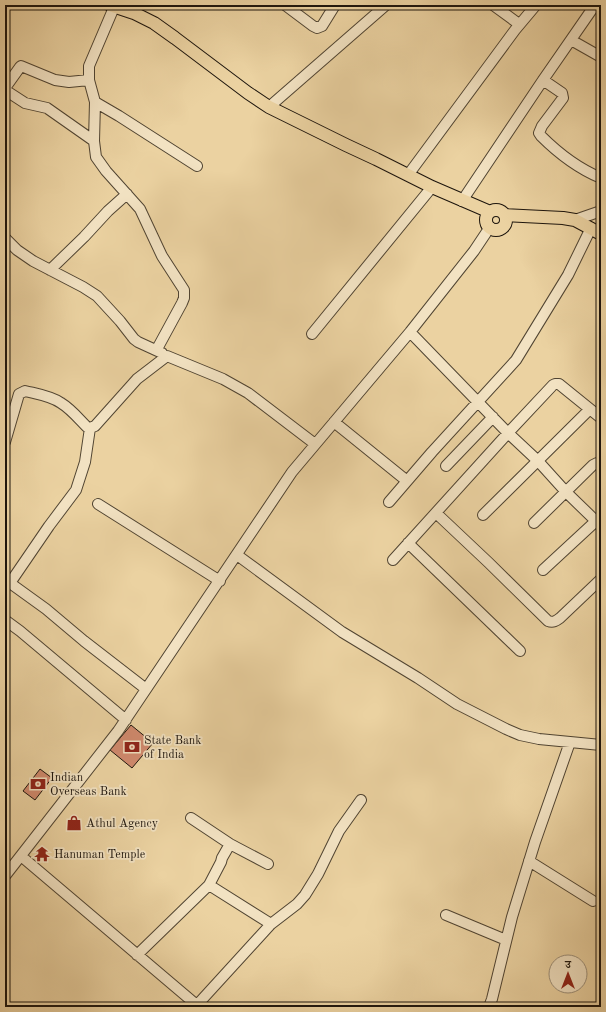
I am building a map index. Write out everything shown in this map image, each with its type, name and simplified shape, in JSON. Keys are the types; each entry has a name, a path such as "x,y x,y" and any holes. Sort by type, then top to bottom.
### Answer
{"main road":[{"path":"113,6 134,13 154,23 269,107 462,201 490,212 500,211 505,215 575,220 596,231"},
{"path":"490,212 486,220 487,223 490,227 496,229 502,227 506,221 505,215"}],"street":[{"path":"285,5 317,28 322,26 335,5"},
{"path":"269,107 386,5"},
{"path":"493,5 519,24"},
{"path":"408,175 519,24 536,5"},
{"path":"462,201 595,5"},
{"path":"113,6 89,66 89,80 95,102 94,141 96,158 140,209 162,256 184,290 184,298 182,303 157,350"},
{"path":"571,40 601,57"},
{"path":"89,80 69,82 55,80 22,66 5,89 25,104 47,108 94,141"},
{"path":"543,80 562,93 563,96 542,126 539,133 540,136 568,160 587,172 601,178"},
{"path":"95,102 197,166"},
{"path":"312,334 432,187"},
{"path":"50,270 126,194"},
{"path":"575,220 601,210"},
{"path":"5,876 9,865 21,856 114,737 292,472 410,332 474,251 490,227"},
{"path":"389,502 432,452 516,360 596,231"},
{"path":"5,238 17,250 33,261 97,296 138,342 167,356 223,379 248,393 316,444"},
{"path":"410,332 598,523 543,570"},
{"path":"90,428 95,426 137,379 167,356"},
{"path":"393,560 508,433 555,384 559,384 601,418"},
{"path":"5,442 19,394 25,391 62,403 87,427 90,428"},
{"path":"483,515 590,409"},
{"path":"446,466 493,418"},
{"path":"334,422 407,481"},
{"path":"90,428 85,462 76,490 7,584 46,609 84,641 146,689"},
{"path":"534,523 593,465 597,463 601,465"},
{"path":"98,504 220,581"},
{"path":"436,513 548,621 556,621 560,618 601,578"},
{"path":"408,543 520,651"},
{"path":"237,555 342,632 418,678 457,704 520,735 539,739 601,745"},
{"path":"5,620 126,720"},
{"path":"5,632 15,627"},
{"path":"489,1007 512,917 529,861 570,742"},
{"path":"21,856 198,1006 272,924 297,904 305,895 318,874 339,831 361,800"},
{"path":"191,818 230,844 268,864"},
{"path":"137,955 209,885 230,844"},
{"path":"529,861 593,901"},
{"path":"209,885 272,924"},
{"path":"446,915 506,940"}],"building":[{"name":"State Bank of India","path":"131,725 153,743 132,768 110,750"},
{"name":"Indian Overseas Bank","path":"40,769 52,778 35,800 23,791"}],"place":[{"name":"State Bank of India","path":"132,747"},
{"name":"Indian Overseas Bank","path":"38,784"},
{"name":"Athul Agency","path":"74,823"},
{"name":"Hanuman Temple","path":"42,854"}]}
